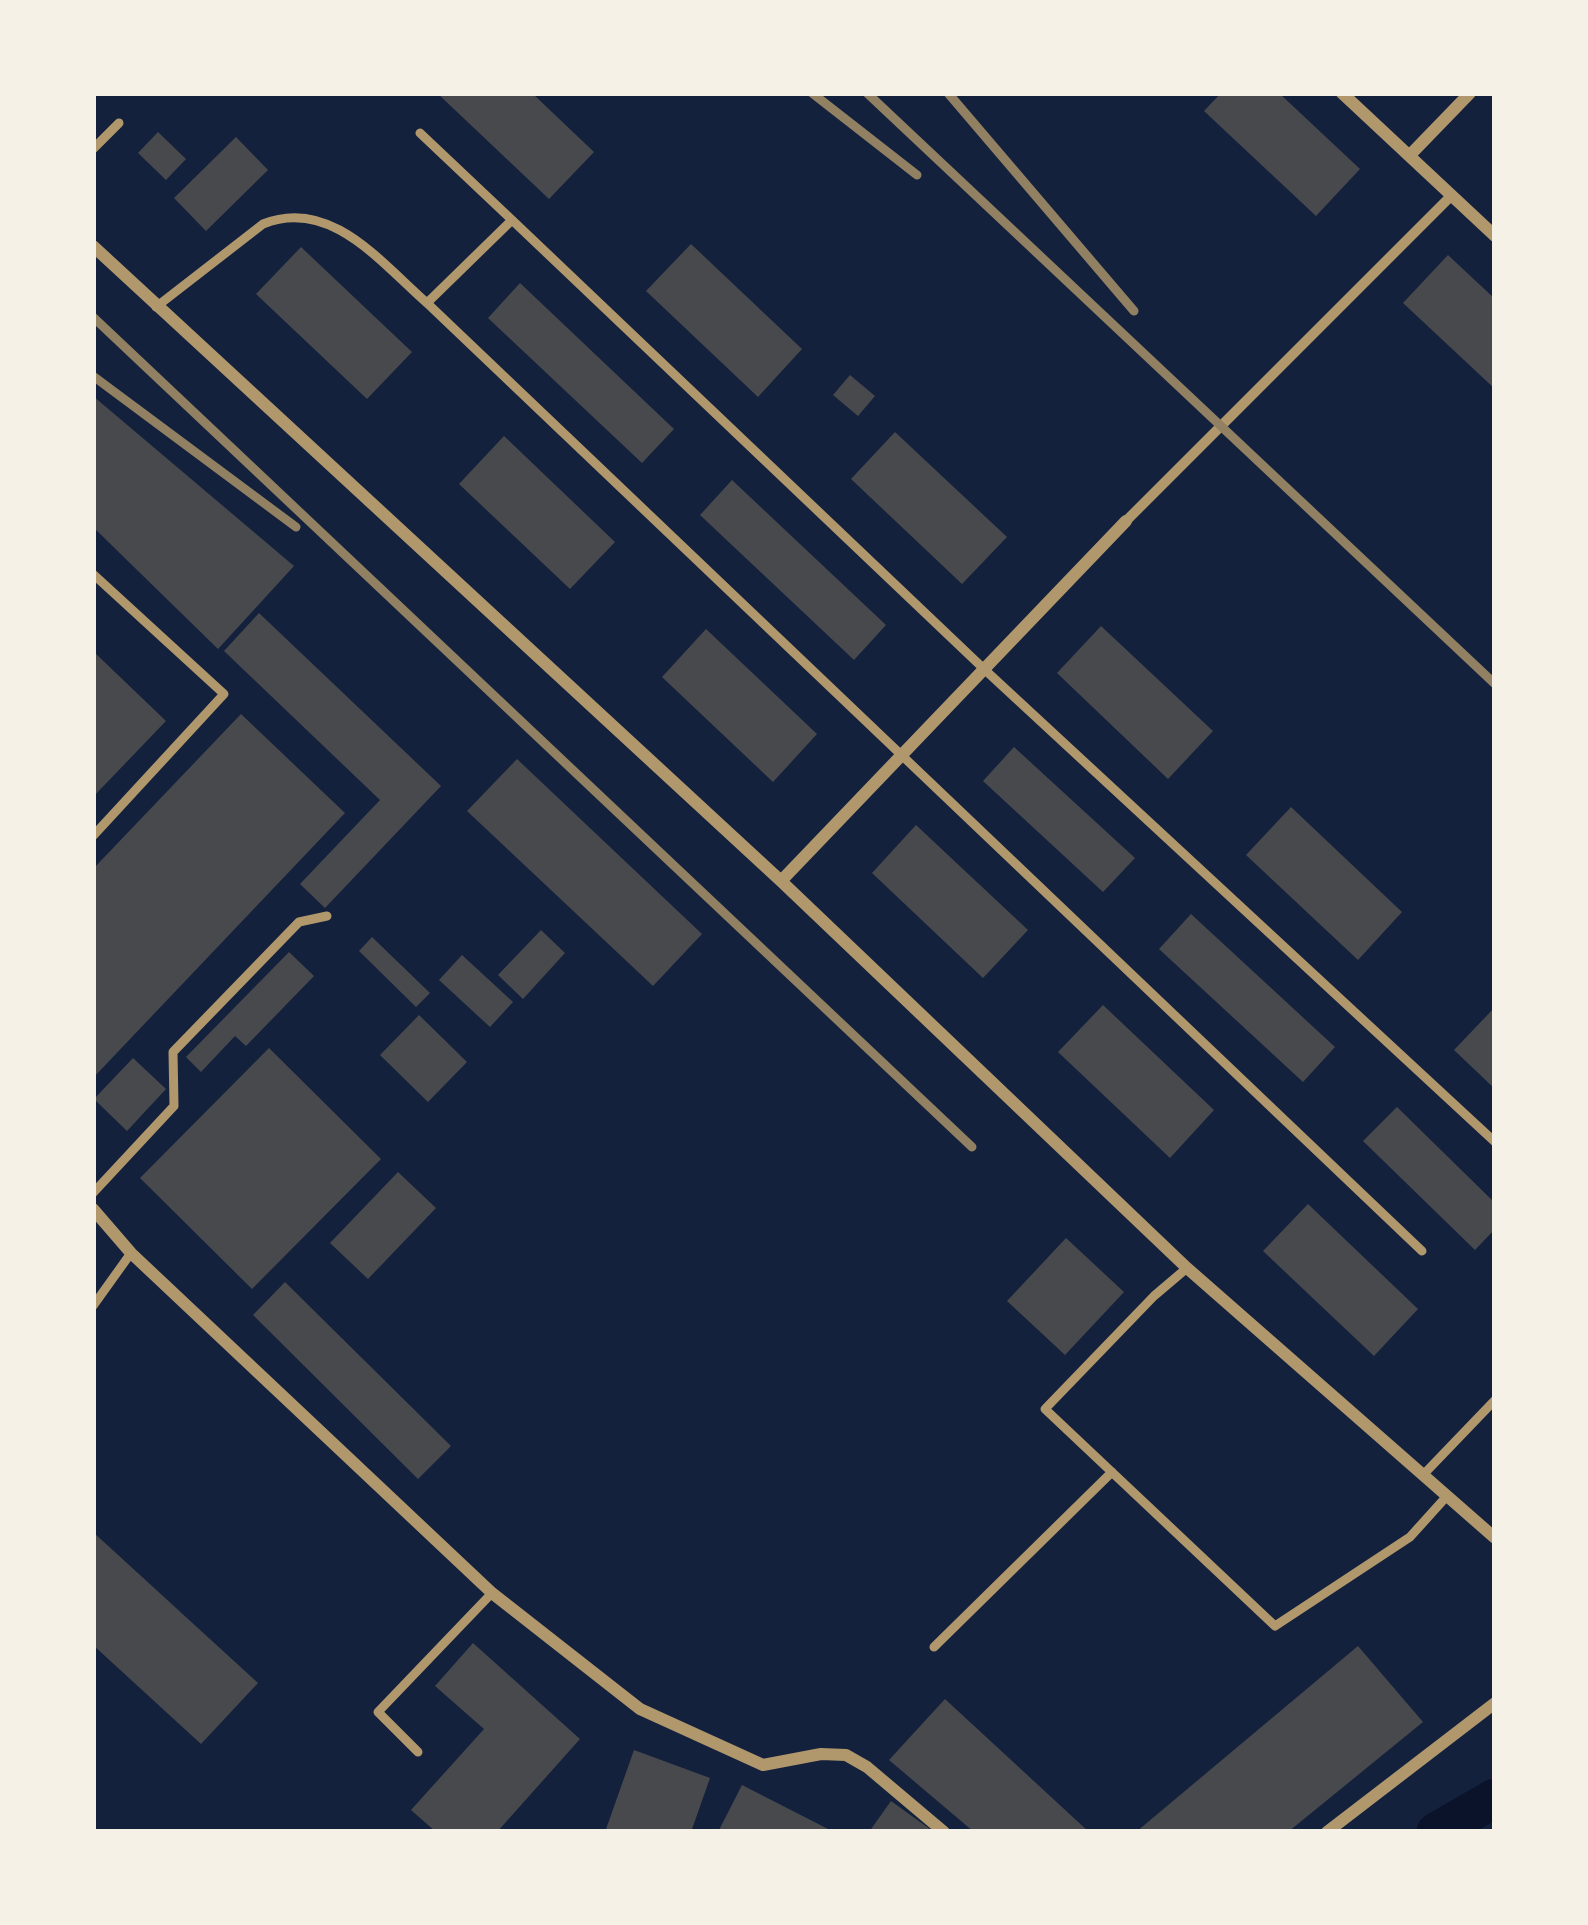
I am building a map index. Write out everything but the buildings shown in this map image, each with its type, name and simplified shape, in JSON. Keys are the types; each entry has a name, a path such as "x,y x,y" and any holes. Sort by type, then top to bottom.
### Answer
{"street":[{"path":"1342,93 1495,236"},
{"path":"1410,155 1470,93"},
{"path":"781,881 1126,521 1452,194"},
{"path":"93,246 781,881 1187,1268 1495,1538"},
{"path":"93,1209 131,1253 492,1593 640,1709 763,1766 820,1754 846,1755 944,1832"},
{"path":"1327,1832 1495,1703"}],"lane":[{"path":"93,149 118,123"},
{"path":"420,133 984,669 1495,1142"},
{"path":"156,307 263,224 282,217 313,218 342,229 427,303 899,758 1422,1251"},
{"path":"427,303 512,220"},
{"path":"93,574 224,694 93,836"},
{"path":"93,1193 174,1106 173,1052 299,922 326,916"},
{"path":"93,1306 131,1253"},
{"path":"1187,1268 1045,1409 1275,1626 1410,1537 1447,1496"},
{"path":"1423,1475 1495,1400"},
{"path":"934,1647 1112,1472"},
{"path":"418,1752 378,1712 492,1593"}],"waterway":[{"path":"1436,1832 1495,1798"}],"railway":[{"path":"812,93 917,175"},
{"path":"867,93 1495,684"},
{"path":"948,93 1134,311"},
{"path":"93,317 972,1147"},
{"path":"93,376 296,527"}]}
